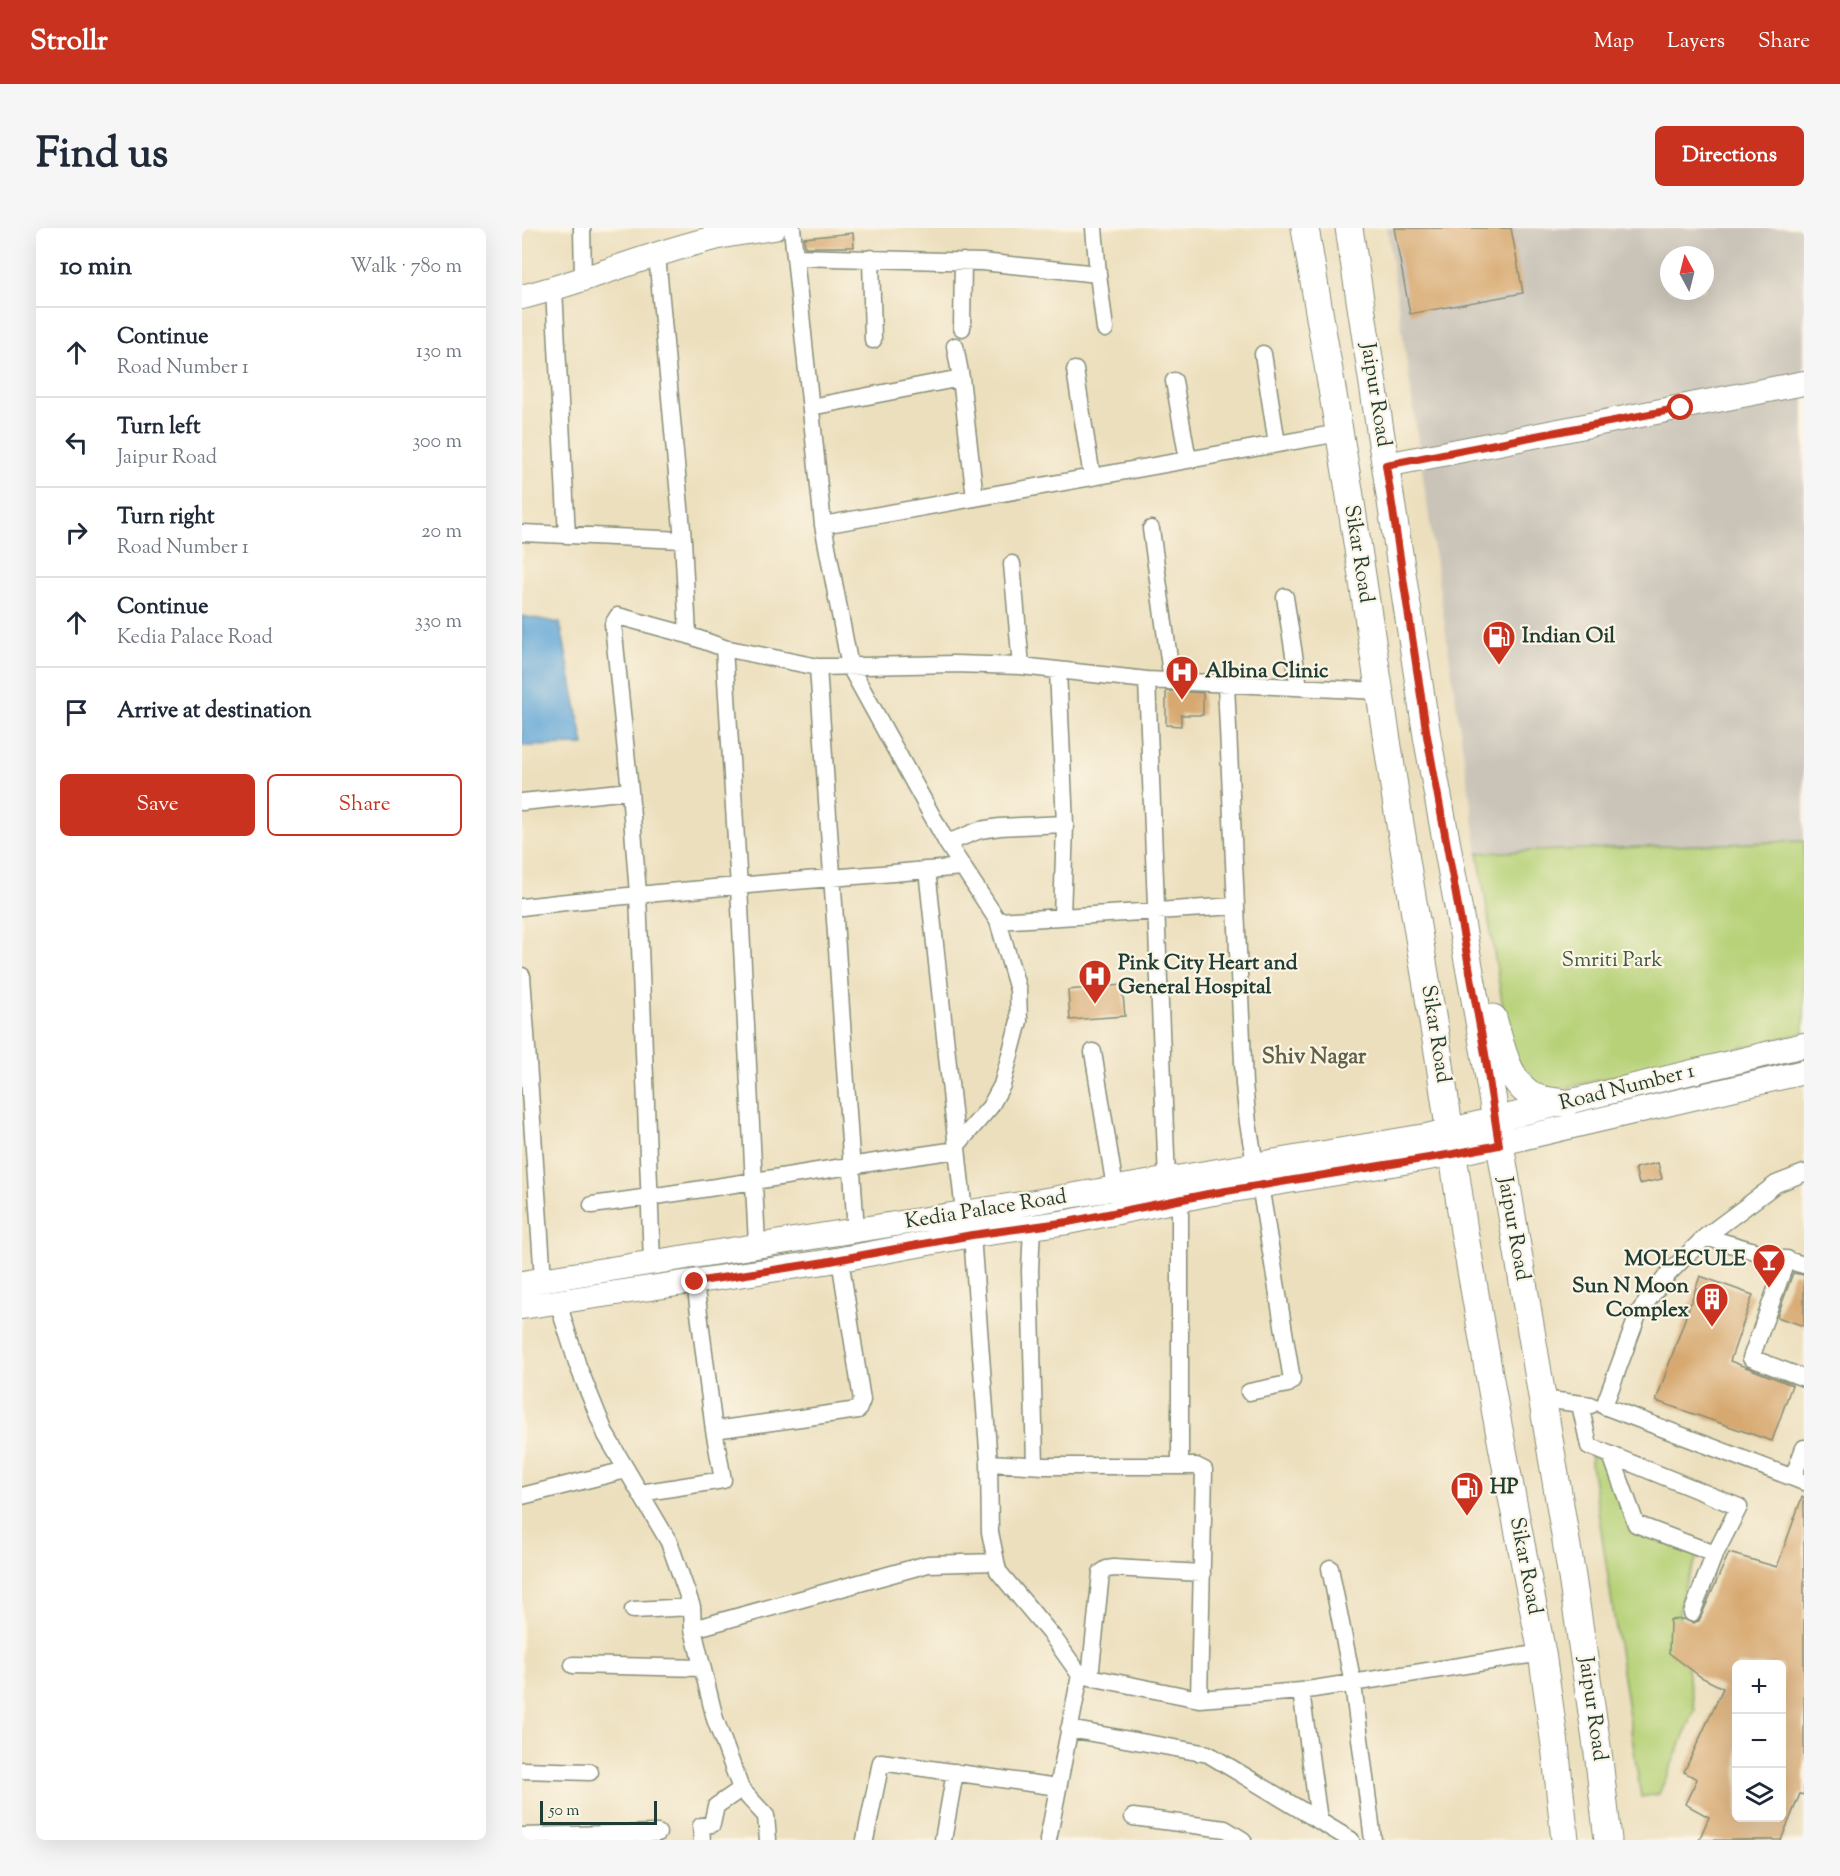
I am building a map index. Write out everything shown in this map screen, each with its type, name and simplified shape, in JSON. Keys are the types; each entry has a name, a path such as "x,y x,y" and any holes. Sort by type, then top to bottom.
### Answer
{"main road":[{"name":"Sikar Road","path":"1305,228 1333,434 1448,1139 1496,1414 1542,1653 1556,1745 1565,1840"},
{"name":"Jaipur Road","path":"1349,228 1427,736 1477,1008 1572,1577 1599,1760 1608,1840"},
{"path":"1477,1008 1493,1017 1512,1073 1521,1087 1536,1097 1566,1103"}],"street":[{"path":"582,228 583,278"},
{"path":"522,297 554,289 716,237 774,228"},
{"path":"592,1205 754,1182 957,1148 990,1107 1002,1085 1019,1021 1018,990 998,921 947,843 850,667 823,525 792,228"},
{"path":"1094,228 1105,329"},
{"path":"823,525 1333,434 1293,228"},
{"path":"657,255 683,540 688,635"},
{"path":"795,256 963,261 1098,274"},
{"path":"871,258 873,340"},
{"path":"962,328 963,261"},
{"path":"554,289 567,535"},
{"path":"955,346 975,498"},
{"path":"1263,354 1277,444"},
{"path":"1075,370 1092,477"},
{"path":"811,406 961,378"},
{"path":"1174,381 1188,460"},
{"path":"1386,465 1804,383"},
{"path":"1150,529 1172,681"},
{"path":"522,533 683,540"},
{"path":"1012,564 1021,666"},
{"path":"1285,597 1299,687"},
{"path":"652,1262 638,894 613,624 618,616 688,635 724,648 818,667 954,664 1021,666 1147,680 1374,690"},
{"path":"724,648 758,1244"},
{"path":"818,667 856,1231"},
{"path":"1058,670 1065,824 1062,917"},
{"path":"1147,680 1173,1190 1180,1466"},
{"path":"1226,684 1244,1084 1248,1123 1292,1380 1288,1384 1249,1392"},
{"path":"522,801 630,791"},
{"path":"947,843 1000,826 1065,824"},
{"path":"522,907 638,894 962,867"},
{"path":"927,870 957,1148 968,1224 989,1463 990,1532 998,1571 1085,1676 1198,1699 1301,1691 1542,1653"},
{"path":"998,921 1236,906"},
{"path":"522,976 533,1281"},
{"name":"Road Number 1","path":"1497,1132 1566,1103 1804,1045"},
{"path":"1094,1052 1115,1188"},
{"name":"Road Number 1","path":"1448,1139 1497,1132 1804,1072"},
{"name":"Kedia Palace Road","path":"533,1281 758,1244 856,1231 968,1224 1032,1227 1068,1222 1173,1190 1448,1139"},
{"path":"1604,1406 1639,1312 1668,1275 1705,1237 1776,1184 1804,1173"},
{"name":"Kedia Palace Road","path":"522,1307 840,1260 968,1224 1115,1188 1173,1190"},
{"path":"1032,1227 1030,1292 1035,1465"},
{"path":"1705,1237 1804,1265"},
{"path":"1787,1259 1751,1358 1804,1378"},
{"path":"714,1430 858,1410 862,1400 840,1260"},
{"path":"640,1493 723,1480 714,1430 695,1282"},
{"path":"558,1303 582,1376 606,1435 669,1542 692,1607 693,1629 715,1719 741,1789 766,1816 768,1840"},
{"path":"1541,1399 1604,1406 1798,1479 1804,1448"},
{"path":"1580,1404 1589,1446 1739,1507 1715,1554 1692,1613"},
{"path":"1611,1455 1636,1524 1715,1554"},
{"path":"989,1463 1196,1466 1204,1470 1198,1699"},
{"path":"522,1496 626,1470"},
{"path":"693,1629 928,1564 996,1562"},
{"path":"1048,1840 1069,1729 1085,1676 1101,1573 1114,1568 1202,1573"},
{"path":"1330,1568 1353,1684 1373,1840"},
{"path":"633,1610 692,1607"},
{"path":"573,1665 702,1668"},
{"path":"1301,1691 1319,1820"},
{"path":"1069,1729 1208,1754 1351,1840"},
{"path":"865,1840 881,1762 1058,1787"},
{"path":"522,1770 590,1772"},
{"path":"943,1840 955,1772"},
{"path":"702,1840 701,1827 712,1824 716,1806 741,1789"},
{"path":"1133,1817 1225,1829 1243,1840"},
{"path":"522,1836 658,1833"}],"shaded area":[{"path":"1387,228 1804,228 1804,841 1478,853"}],"green space":[{"name":"Smriti Park","path":"1804,841 1804,1033 1539,1094 1510,1051 1478,853"},
{"path":"1590,1456 1603,1459 1633,1529 1699,1553 1684,1587 1679,1611 1685,1660 1695,1710 1659,1794 1641,1797"}],"water":[{"path":"522,616 560,623 584,745 522,746"}],"building":[{"path":"1394,228 1511,228 1523,293 1410,314"},
{"path":"853,233 854,247 805,247 804,238"},
{"path":"1166,691 1203,693 1203,715 1181,715 1181,726 1166,725"},
{"path":"1122,985 1125,1016 1070,1020 1068,990"},
{"path":"1658,1163 1662,1179 1639,1184 1635,1168"},
{"path":"1793,1273 1804,1275 1804,1326 1777,1317"},
{"name":"Sun N Moon Complex","path":"1700,1276 1753,1295 1730,1361 1792,1385 1772,1441 1656,1401"},
{"path":"1802,1497 1804,1497 1804,1795 1800,1794 1781,1840 1699,1840 1709,1817 1685,1804 1697,1779 1684,1772 1723,1688 1701,1677 1669,1653 1670,1620 1683,1619 1693,1623 1699,1621 1729,1553 1777,1567"}],"place":[{"name":"Indian Oil","path":"1499,666"},
{"name":"Albina Clinic","path":"1182,701"},
{"name":"Pink City Heart and General Hospital","path":"1095,1005"},
{"name":"MOLECULE","path":"1769,1289"},
{"name":"Sun N Moon Complex","path":"1712,1328"},
{"name":"HP","path":"1467,1517"}],"district":[{"name":"Shiv Nagar","path":"1314,1058"}],"route":[{"path":"695,1282 825,1262 972,1235 1068,1222 1208,1194 1499,1145 1485,1054 1427,736 1386,465 1681,408"}]}
